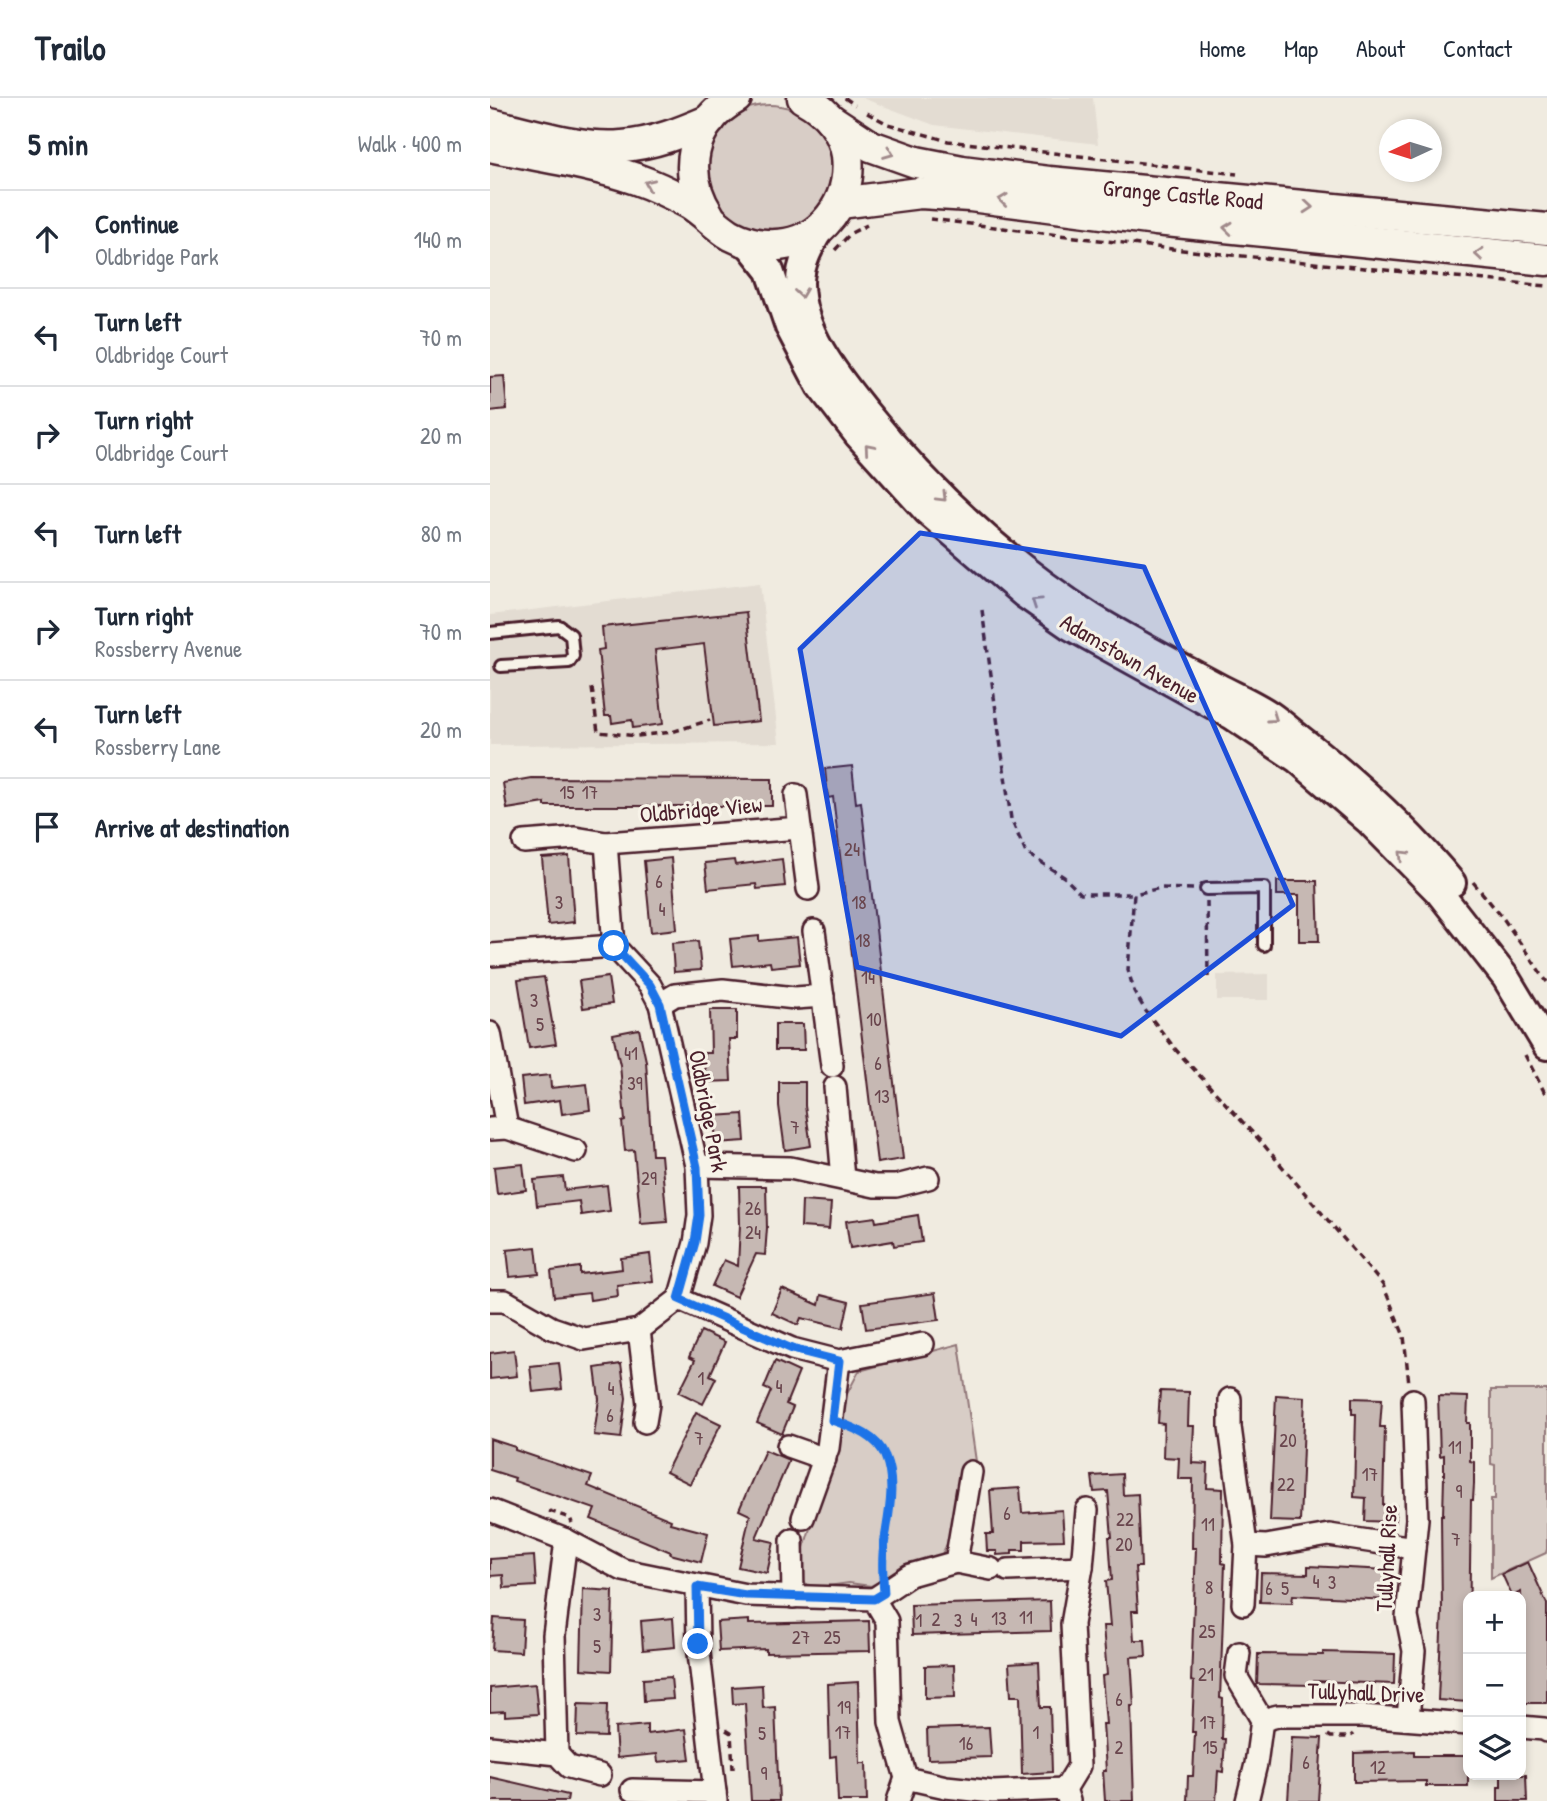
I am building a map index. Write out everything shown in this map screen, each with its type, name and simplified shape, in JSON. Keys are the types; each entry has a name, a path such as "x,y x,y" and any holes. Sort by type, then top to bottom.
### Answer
{"main road":[{"path":"490,146 637,179 688,203 730,234 747,242 770,246 825,241 847,182 846,151 821,103"},
{"name":"Grange Castle Road","path":"821,103 871,146 916,162 962,171 1547,229"},
{"path":"490,124 596,146 619,147 664,138 726,105"},
{"path":"709,216 696,194 692,163 697,141 726,105"},
{"name":"Grange Castle Road","path":"840,204 920,193 970,196 1156,220 1547,260"}],"street":[{"name":"Adamstown Avenue","path":"825,241 807,253 800,281 809,324 820,348 845,386 892,445 947,502 1020,566 1093,618 1270,715 1348,776 1421,846 1483,920 1547,1012"},
{"name":"Adamstown Avenue","path":"747,242 770,271 789,327 820,386 858,435 927,511 1024,594 1070,626 1231,715 1297,759 1360,813 1438,891 1506,978 1547,1046"},
{"path":"796,795 808,889"},
{"name":"Oldbridge View","path":"524,842 575,838 606,843 800,828"},
{"path":"490,957 614,946 606,843"},
{"path":"814,931 834,1076 843,1179"},
{"name":"Oldbridge Park","path":"614,946 650,985 660,1004 697,1167 699,1215 695,1242 679,1299"},
{"path":"660,1004 676,995 723,990 796,998 823,996"},
{"path":"490,1032 499,1129 576,1151"},
{"path":"697,1167 790,1168 874,1185 896,1186 928,1178"},
{"path":"490,1301 505,1301 552,1328 584,1339 639,1330 679,1299 792,1349 839,1361 923,1344"},
{"path":"639,1330 648,1404 645,1422"},
{"path":"803,1518 825,1459 839,1361"},
{"path":"1230,1399 1230,1427 1246,1545 1243,1604"},
{"name":"Tullyhall Rise","path":"1408,1718 1413,1651 1407,1617 1417,1519 1413,1400"},
{"path":"788,1446 825,1459"},
{"path":"956,1562 971,1472"},
{"path":"490,1510 570,1534 623,1570 746,1595 879,1596 911,1575 956,1562 1000,1570 1082,1567"},
{"path":"906,1779 993,1792 1067,1795 1079,1766 1072,1624 1082,1567 1087,1510"},
{"path":"570,1534 554,1635 557,1754 569,1767 600,1775"},
{"path":"1246,1545 1266,1546 1329,1535 1414,1548"},
{"path":"792,1541 793,1597"},
{"path":"632,1790 715,1797 698,1644 697,1587"},
{"path":"879,1596 887,1621 890,1722 906,1779 898,1801"},
{"path":"1239,1653 1236,1676 1262,1720 1256,1764 1247,1801"},
{"name":"Tullyhall Drive","path":"1262,1720 1278,1716 1408,1718 1463,1724"},
{"path":"1526,1727 1547,1731"},
{"path":"490,1747 557,1754"}],"lane":[{"path":"490,633 559,626 571,635 573,656 569,662 501,666"},
{"path":"1206,889 1264,888 1264,946"}],"path":[{"path":"821,103 860,110 888,124 948,141 1244,175"},
{"path":"929,219 1184,250 1547,286"},
{"path":"825,241 875,222"},
{"path":"982,610 1012,819 1026,853 1064,877 1081,894 1134,894 1161,888 1206,889 1208,977"},
{"path":"592,688 598,732 637,736 672,732 710,720"},
{"path":"1471,880 1503,918 1547,982"},
{"path":"1134,894 1128,970 1134,991 1176,1050 1263,1144 1383,1285 1404,1336 1413,1400"},
{"path":"832,1420 855,1428 872,1439 885,1454 890,1478 889,1521 879,1596"},
{"path":"543,1509 570,1518 570,1534"},
{"path":"722,1727 731,1733 733,1773"},
{"path":"1324,1732 1331,1737 1350,1737 1360,1728"}],"highlighted area":[{"path":"920,533 1144,567 1293,905 1121,1036 857,967 800,649"}],"shaded area":[{"path":"862,98 1093,98 1098,144 934,125"},
{"path":"769,105 793,110 813,124 827,144 832,168 827,192 813,212 793,226 769,231 745,226 725,212 711,192 706,168 711,144 725,124 745,110"},
{"path":"760,583 779,743 490,745 490,615"},
{"path":"1269,974 1269,1000 1217,1000 1217,975"},
{"path":"959,1344 979,1482 940,1558 901,1570 871,1586 849,1583 814,1588 801,1581 799,1564 816,1509 840,1407 859,1371"},
{"path":"1491,1390 1547,1390 1547,1549 1546,1553 1491,1578 1491,1499 1495,1499 1495,1465 1491,1464"}],"building":[{"path":"504,376 507,409 490,411 490,377"},
{"path":"746,612 759,721 714,726 704,644 655,650 663,724 633,728 632,720 612,723 611,716 605,716 598,650 604,649 602,627"},
{"path":"852,766 856,803 861,802 903,1159 877,1163 833,797 828,798 825,769"},
{"path":"531,778 772,779 772,806 545,806 545,803 507,809 503,783"},
{"path":"569,856 574,922 548,925 542,858"},
{"path":"671,858 677,929 651,932 644,861"},
{"path":"782,859 785,886 757,889 756,884 708,889 705,863 734,860 735,865"},
{"path":"1277,881 1317,881 1319,941 1299,941 1299,895 1277,895"},
{"path":"759,936 759,941 797,937 800,964 771,967 770,962 733,966 730,939"},
{"path":"698,941 701,970 674,972 672,943"},
{"path":"544,977 556,1044 529,1048 518,980"},
{"path":"608,977 612,1004 583,1008 579,981"},
{"path":"710,1010 737,1010 737,1039 729,1039 731,1081 705,1082 704,1053 711,1053"},
{"path":"775,1024 803,1024 804,1050 775,1050"},
{"path":"639,1029 646,1061 652,1155 661,1155 667,1222 641,1224 634,1150 625,1151 620,1065 613,1034"},
{"path":"550,1075 551,1088 587,1084 590,1110 562,1114 560,1100 524,1105 521,1078"},
{"path":"779,1082 805,1082 805,1106 811,1146 785,1150 779,1106"},
{"path":"743,1114 745,1141 716,1143 714,1116"},
{"path":"523,1164 526,1190 497,1194 494,1167"},
{"path":"563,1177 565,1190 607,1185 610,1211 581,1215 579,1201 537,1206 534,1180"},
{"path":"739,1186 766,1186 767,1228 765,1255 756,1254 736,1297 712,1286 724,1260 738,1266"},
{"path":"802,1201 831,1203 829,1229 801,1227"},
{"path":"918,1215 922,1242 894,1246 893,1241 850,1248 846,1221 875,1217 876,1222"},
{"path":"536,1247 539,1274 510,1277 507,1250"},
{"path":"650,1254 653,1281 617,1285 618,1296 590,1300 589,1293 554,1297 551,1271 580,1267 580,1274 622,1269 621,1258"},
{"path":"782,1289 819,1305 821,1295 849,1302 843,1328 801,1318 798,1325 772,1313"},
{"path":"935,1293 939,1320 866,1329 862,1303"},
{"path":"701,1331 725,1342 710,1375 716,1378 703,1404 679,1392 695,1360 689,1357"},
{"path":"514,1350 517,1376 490,1379 490,1353"},
{"path":"775,1361 799,1372 786,1404 793,1407 782,1434 757,1423 771,1391 764,1388"},
{"path":"559,1363 562,1389 533,1392 530,1366"},
{"path":"621,1364 626,1398 621,1438 594,1435 599,1399 595,1368"},
{"path":"1160,1391 1189,1392 1188,1426 1194,1426 1192,1463 1208,1464 1207,1488 1223,1489 1222,1563 1225,1564 1220,1698 1223,1699 1222,1739 1225,1739 1223,1772 1218,1771 1216,1801 1187,1801 1188,1776 1193,1776 1195,1732 1192,1732 1194,1682 1191,1681 1196,1548 1192,1548 1193,1479 1178,1479 1179,1458 1163,1457 1164,1424 1158,1423"},
{"path":"1276,1395 1305,1397 1300,1522 1270,1521"},
{"path":"1438,1396 1468,1397 1467,1423 1470,1423 1470,1461 1474,1462 1474,1484 1471,1500 1470,1591 1463,1591 1463,1702 1438,1700 1444,1455 1440,1456"},
{"path":"1352,1398 1382,1399 1380,1427 1385,1427 1383,1505 1396,1506 1395,1522 1365,1521 1366,1498 1354,1497 1356,1414 1352,1414"},
{"path":"696,1412 721,1424 690,1484 666,1472"},
{"path":"490,1439 592,1476 588,1486 671,1520 670,1523 708,1533 701,1562 670,1554 671,1552 591,1519 595,1509 490,1470"},
{"path":"765,1450 789,1460 756,1538 774,1542 767,1573 738,1567 750,1515 739,1510"},
{"path":"1122,1474 1123,1495 1138,1494 1141,1567 1135,1567 1138,1611 1132,1611 1134,1640 1145,1640 1146,1656 1131,1657 1134,1801 1105,1801 1103,1724 1106,1724 1102,1676 1107,1675 1103,1626 1110,1626 1106,1581 1112,1580 1109,1537 1112,1537 1108,1491 1094,1492 1092,1476"},
{"path":"1020,1488 1022,1513 1062,1510 1064,1540 1024,1541 1024,1550 1012,1550 1012,1554 997,1555 997,1551 987,1551 986,1534 993,1534 990,1490"},
{"path":"534,1556 536,1586 504,1588 503,1575 490,1576 490,1559"},
{"path":"1528,1562 1547,1604 1547,1703 1526,1703 1526,1591 1510,1591 1502,1574"},
{"path":"1308,1566 1388,1570 1388,1600 1293,1595 1292,1603 1260,1602 1261,1573 1308,1574"},
{"path":"583,1589 613,1591 611,1671 581,1669"},
{"path":"1050,1601 1051,1631 912,1635 911,1605"},
{"path":"494,1618 523,1620 521,1652 492,1650"},
{"path":"673,1618 675,1647 643,1650 641,1621"},
{"path":"749,1620 749,1624 869,1621 870,1651 719,1651 717,1622"},
{"path":"1323,1652 1395,1654 1394,1684 1314,1681 1313,1685 1257,1684 1258,1654 1323,1655"},
{"path":"1039,1662 1041,1707 1050,1707 1052,1772 1022,1774 1020,1696 1011,1696 1009,1664"},
{"path":"954,1665 955,1697 925,1698 925,1666"},
{"path":"671,1677 673,1699 644,1701 643,1679"},
{"path":"858,1682 860,1763 866,1763 867,1801 838,1801 836,1756 830,1757 828,1684"},
{"path":"535,1684 538,1714 505,1716 505,1711 490,1712 490,1688"},
{"path":"762,1685 763,1708 775,1707 779,1801 751,1801 745,1703 733,1704 732,1687"},
{"path":"578,1704 607,1705 606,1737 577,1736"},
{"path":"647,1725 647,1734 686,1729 690,1759 658,1762 657,1754 617,1758 615,1728"},
{"path":"989,1727 991,1757 928,1759 927,1729"},
{"path":"1292,1737 1322,1738 1318,1801 1288,1801"},
{"path":"1414,1751 1414,1756 1463,1756 1463,1780 1468,1780 1468,1786 1426,1786 1426,1781 1354,1782 1354,1753"},
{"path":"1526,1775 1527,1801 1498,1801 1498,1787 1501,1787 1501,1780 1526,1780"},
{"path":"490,1777 568,1795 567,1801 490,1801"}],"route":[{"path":"614,946 650,985 660,1004 697,1167 699,1215 695,1242 679,1299 792,1349 839,1361 832,1420 855,1428 872,1439 885,1454 890,1478 889,1521 883,1555 884,1593 874,1599 746,1595 697,1587 698,1644"}]}
